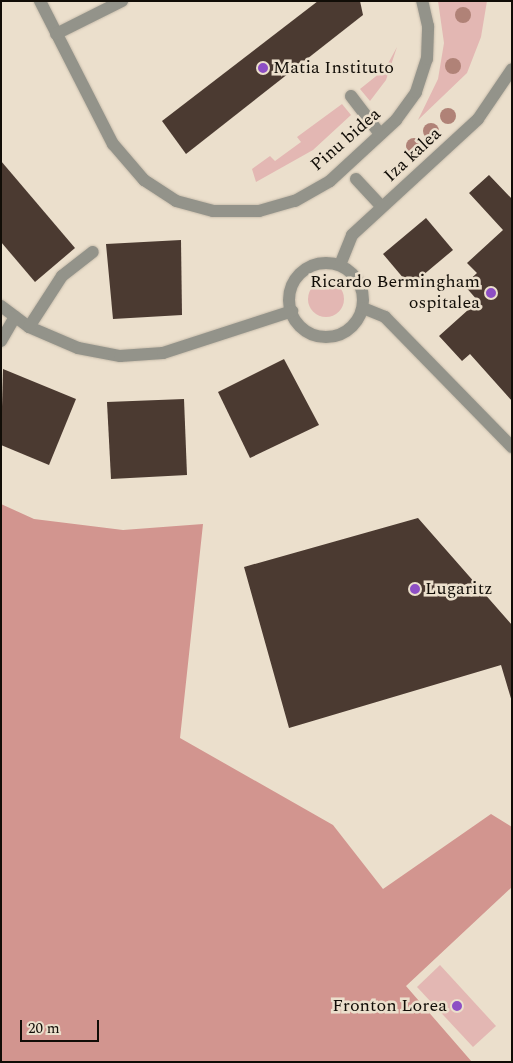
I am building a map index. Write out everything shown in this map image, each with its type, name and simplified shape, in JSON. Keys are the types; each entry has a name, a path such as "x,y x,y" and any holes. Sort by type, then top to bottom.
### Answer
{"street":[{"name":"Pinu bidea","path":"40,1 113,144 144,180 176,201 213,212 278,207 330,181 380,134 416,92 427,59 428,26 422,1"},
{"path":"56,34 122,1"},
{"name":"Iza kalea","path":"340,265 352,235 478,119 512,69"},
{"path":"351,96 380,134"},
{"path":"356,179 382,207"},
{"path":"29,327 62,276 93,252"},
{"path":"321,263 340,265 357,280 363,308 350,329 325,337 303,329 292,312 290,294 299,275 321,263"},
{"path":"1,306 29,327 95,351 120,356 163,353 292,312"},
{"path":"363,308 385,317 512,447"},
{"path":"1,341 15,317"}],"shaded area":[{"path":"438,1 487,1 481,37 467,73 418,120 438,79 444,43"},
{"path":"397,47 386,80 370,101 360,89 385,69"},
{"path":"342,104 351,115 313,150 256,182 252,169 270,156 275,161 301,142 297,137"},
{"path":"326,281 333,282 339,286 343,292 343,306 339,312 333,316 326,317 319,316 313,312 309,306 308,299 309,292 313,286 319,282"},
{"path":"1,504 34,519 123,530 203,524 180,738 333,825 383,889 491,814 512,827 512,887 406,986 472,1062 1,1062"},
{"name":"Fronton Lorea","path":"440,965 496,1026 473,1047 417,987"}],"building":[{"name":"Matia Instituto","path":"318,1 360,1 363,15 186,154 162,121"},
{"path":"1,161 75,248 35,282 1,242"},
{"name":"Ricardo Bermingham ospitalea","path":"489,175 512,199 512,401 470,354 462,361 439,336 478,301 464,285 477,273 467,263 503,230 469,193"},
{"path":"426,218 453,250 410,286 383,254"},
{"path":"181,240 182,315 113,319 106,244"},
{"path":"284,359 319,425 250,458 218,392"},
{"path":"3,369 76,399 49,465 1,445"},
{"path":"184,399 187,475 111,479 107,402"},
{"path":"418,518 512,625 512,702 501,665 289,728 244,567"}],"place":[{"name":"Matia Instituto","path":"263,68"},
{"name":"Ricardo Bermingham ospitalea","path":"491,293"},
{"name":"Lugaritz","path":"415,589"},
{"name":"Fronton Lorea","path":"457,1006"}]}
